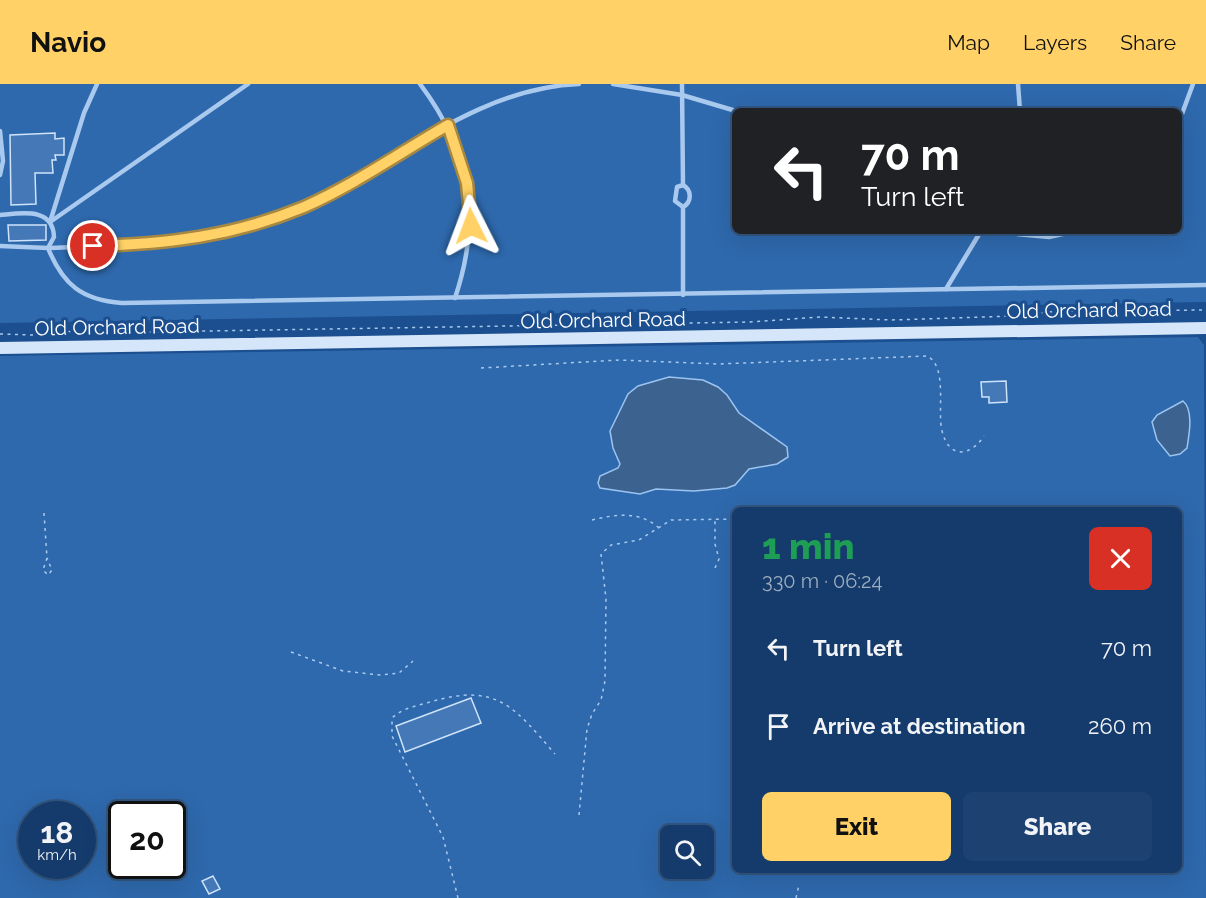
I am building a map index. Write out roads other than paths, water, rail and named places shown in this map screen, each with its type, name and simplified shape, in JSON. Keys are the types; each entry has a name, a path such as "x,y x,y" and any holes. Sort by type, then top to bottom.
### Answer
{"main road":[{"name":"Old Orchard Road","path":"0,348 1206,328"}],"lane":[{"path":"97,84 84,113 50,222 54,237 48,248 55,266 71,285 94,298 108,302 683,295 1206,285"},
{"path":"50,222 248,84"},
{"path":"420,84 448,125 460,158 470,204 469,248 455,298"},
{"path":"0,246 48,248 185,241 244,227 306,206 448,125 508,97 562,85 579,84"},
{"path":"613,84 682,95 732,110"},
{"path":"682,84 682,185 690,197 683,207 683,295"},
{"path":"1018,84 1020,108"},
{"path":"1182,114 1193,84"},
{"path":"0,131 3,161 0,175"},
{"path":"682,185 677,187 674,196 675,201 683,207"},
{"path":"0,215 38,214 50,222"},
{"path":"946,289 981,234"},
{"path":"1016,234 1050,237 1063,234"}]}
